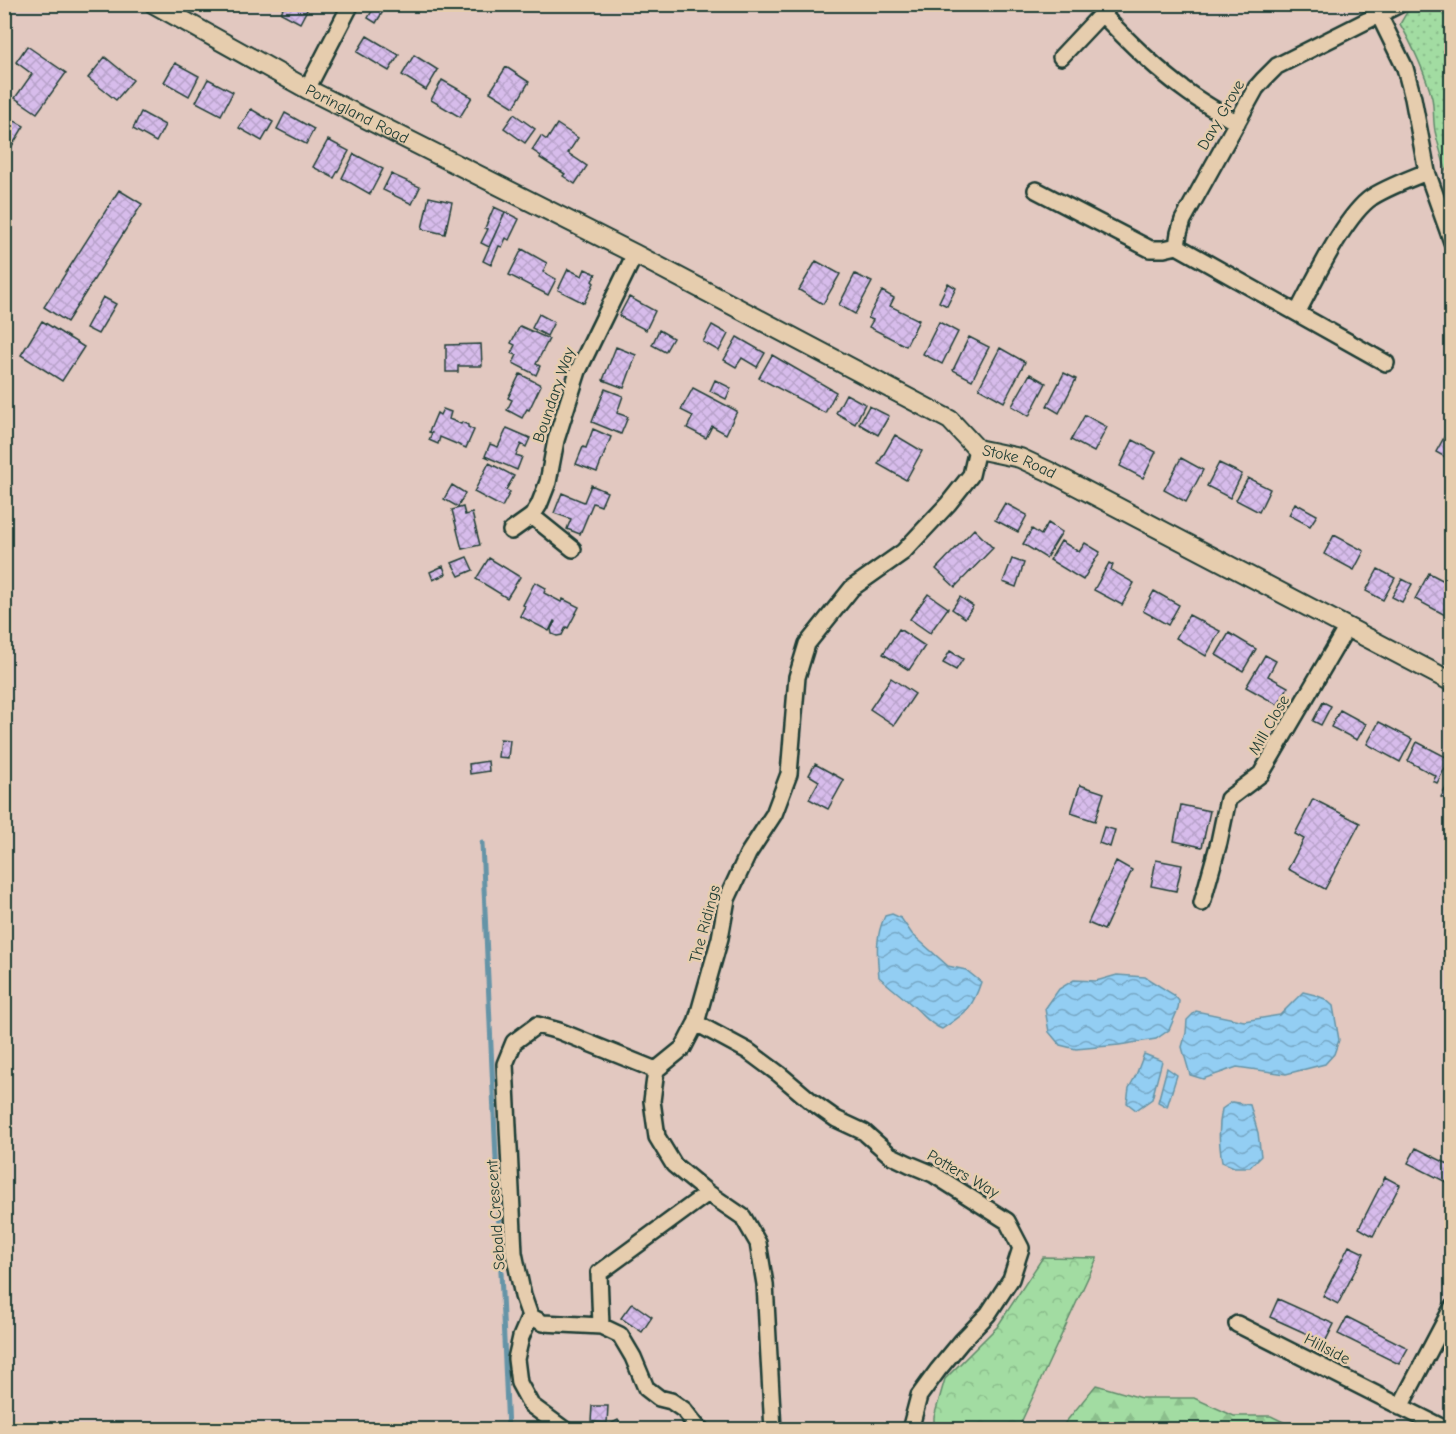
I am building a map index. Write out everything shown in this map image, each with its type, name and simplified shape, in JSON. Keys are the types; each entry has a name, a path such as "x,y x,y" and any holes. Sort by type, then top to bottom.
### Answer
{"street":[{"name":"Poringland Road","path":"154,4 307,89 562,218"},
{"path":"307,89 351,4"},
{"name":"Davy Grove","path":"1177,246 1183,220 1256,88 1264,79 1278,66 1400,4"},
{"path":"1061,57 1106,9 1142,54 1189,93 1237,123"},
{"path":"1379,15 1405,68 1427,172 1448,217 1452,242"},
{"path":"1297,313 1333,247 1358,211 1371,198 1385,190 1427,172"},
{"path":"1036,190 1150,249 1177,246 1386,363"},
{"name":"Stoke Road","path":"562,218 950,420 977,449 1020,458 1050,472 1452,682"},
{"name":"Boundary Way","path":"511,531 532,516 539,506 548,482 556,440 578,371 635,254"},
{"name":"The Ridings","path":"656,1070 683,1048 696,1023 720,939 727,899 748,854 774,814 789,774 797,677 807,644 852,588 903,552 948,504 971,475 977,449"},
{"path":"532,516 573,549"},
{"name":"Mill Close","path":"1202,903 1228,799 1261,774 1347,627"},
{"name":"Potters Way","path":"696,1023 748,1052 820,1108 836,1119 864,1132 890,1155 933,1174 1007,1221 1021,1248 1011,1279 988,1314 962,1341 920,1396 910,1430"},
{"name":"Sebald Crescent","path":"530,1316 523,1296 514,1253 505,1064 514,1042 537,1025 656,1070"},
{"path":"656,1070 652,1101 657,1137 674,1165 708,1193 743,1217 758,1243 765,1284 773,1430"},
{"path":"601,1326 599,1273 708,1193"},
{"path":"1400,1407 1452,1308"},
{"path":"565,1430 531,1405 519,1383 516,1359 530,1316 543,1323 601,1326 620,1335 633,1357 646,1388 659,1398 671,1401 684,1410 702,1430"},
{"name":"Hillside","path":"1237,1324 1447,1430"}],"green space":[{"path":"1423,4 1451,5 1451,185 1435,131 1433,102 1429,89 1400,24 1407,12"},
{"path":"1043,1257 1097,1258 1018,1429 934,1429 934,1417 945,1379 997,1327"},
{"path":"1096,1385 1141,1398 1194,1398 1234,1416 1271,1416 1298,1429 1060,1429"}],"water":[{"path":"892,914 901,918 912,934 948,966 966,970 981,982 971,1005 942,1029 930,1022 879,977 878,938 885,916"},
{"path":"1117,975 1145,977 1174,995 1179,1001 1178,1009 1169,1030 1156,1039 1119,1045 1076,1049 1060,1045 1049,1032 1045,1009 1059,989 1074,980 1096,981"},
{"path":"1303,992 1325,999 1333,1006 1339,1040 1334,1054 1325,1064 1286,1074 1237,1067 1203,1079 1190,1075 1182,1047 1187,1020 1196,1011 1244,1021 1280,1015"},
{"path":"1144,1054 1162,1061 1152,1099 1136,1110 1127,1103 1129,1088"},
{"path":"1167,1068 1177,1075 1167,1107 1158,1102"},
{"path":"1232,1102 1250,1105 1258,1133 1261,1156 1250,1167 1234,1167 1222,1162 1219,1136 1222,1109"}],"building":[{"path":"285,4 310,4 300,23 281,13"},
{"path":"376,4 385,8 376,23 368,18"},
{"path":"367,36 399,55 389,71 357,52"},
{"path":"27,46 66,73 37,113 15,98 32,74 16,62"},
{"path":"414,55 438,70 426,90 402,75"},
{"path":"105,57 133,80 116,100 88,78"},
{"path":"175,63 199,76 189,96 164,82"},
{"path":"506,67 529,82 514,107 490,92"},
{"path":"208,79 233,92 221,115 196,102"},
{"path":"442,80 472,97 460,117 431,100"},
{"path":"251,109 273,122 262,141 239,128"},
{"path":"141,112 165,125 156,142 133,129"},
{"path":"285,113 314,129 306,144 277,129"},
{"path":"514,114 535,129 525,143 504,128"},
{"path":"4,115 24,126 4,159"},
{"path":"557,124 578,138 568,153 587,166 575,184 532,150 541,136 547,140"},
{"path":"328,140 349,151 334,178 313,167"},
{"path":"354,154 383,169 370,194 342,178"},
{"path":"391,174 420,187 412,204 383,190"},
{"path":"119,190 142,204 67,322 44,307"},
{"path":"429,197 452,202 445,234 422,229"},
{"path":"494,207 505,212 489,247 481,243 488,229 485,228"},
{"path":"505,212 519,219 509,240 506,238 502,247 499,246 491,265 483,261"},
{"path":"522,249 547,263 543,272 556,279 548,295 509,275"},
{"path":"816,261 840,274 823,304 799,290"},
{"path":"568,269 582,276 585,269 596,274 584,303 558,290"},
{"path":"855,274 872,282 855,314 839,305"},
{"path":"948,283 956,288 947,306 939,302"},
{"path":"882,291 894,298 890,306 919,320 906,346 869,327 873,320 868,318"},
{"path":"103,297 116,304 98,334 86,328"},
{"path":"629,297 655,311 646,330 619,316"},
{"path":"539,314 554,322 547,336 532,328"},
{"path":"42,321 84,347 62,381 21,355"},
{"path":"939,322 958,332 942,364 923,354"},
{"path":"712,325 728,334 719,351 703,342"},
{"path":"520,326 549,339 536,364 540,366 536,375 513,363 517,355 511,353 515,345 511,343"},
{"path":"659,330 673,338 665,352 652,345"},
{"path":"737,337 765,353 757,367 742,358 736,367 724,360"},
{"path":"969,337 989,347 972,380 953,370"},
{"path":"481,344 482,366 458,366 458,372 446,372 446,345"},
{"path":"616,347 636,355 624,388 603,380"},
{"path":"1000,348 1025,362 1004,402 979,388"},
{"path":"772,355 836,392 825,413 759,378"},
{"path":"1064,373 1076,379 1059,413 1047,406"},
{"path":"520,374 541,385 529,410 527,409 522,418 507,410 512,400 508,398"},
{"path":"1030,374 1046,383 1029,416 1012,406"},
{"path":"715,380 731,388 726,399 710,391"},
{"path":"693,388 737,411 726,434 712,426 706,438 687,428 693,416 681,410"},
{"path":"605,389 623,396 617,413 628,417 621,434 592,422"},
{"path":"846,394 865,404 855,424 836,413"},
{"path":"869,406 889,416 878,435 859,424"},
{"path":"443,409 451,412 449,419 461,424 462,422 474,430 466,448 440,437 438,444 429,440 432,433 429,432 437,413 440,415"},
{"path":"1085,415 1107,427 1094,452 1071,440"},
{"path":"1452,423 1452,461 1436,452"},
{"path":"507,428 530,438 526,447 521,444 516,455 522,457 517,470 485,456 490,444 498,447"},
{"path":"593,429 611,437 597,472 576,464 583,447 586,448"},
{"path":"895,435 922,451 906,480 878,464"},
{"path":"1133,440 1156,452 1143,478 1120,466"},
{"path":"1181,458 1203,470 1186,502 1164,490"},
{"path":"489,463 514,476 506,490 510,492 502,507 474,492"},
{"path":"1219,463 1242,474 1230,498 1207,486"},
{"path":"1248,478 1270,489 1259,512 1236,500"},
{"path":"452,485 465,493 458,507 444,499"},
{"path":"591,485 607,492 601,506 593,503 580,534 567,529 571,519 554,513 562,493 584,502"},
{"path":"1005,503 1027,515 1018,532 995,520"},
{"path":"1295,503 1317,515 1310,526 1289,515"},
{"path":"463,507 465,515 472,513 480,545 462,549 452,510"},
{"path":"1048,523 1062,532 1046,558 1023,544 1032,529 1041,535"},
{"path":"974,529 993,548 955,587 936,569"},
{"path":"1334,535 1364,551 1354,570 1324,554"},
{"path":"1061,541 1079,552 1085,543 1100,552 1083,580 1050,560"},
{"path":"467,557 473,570 459,576 452,563"},
{"path":"489,558 520,577 507,598 476,579"},
{"path":"1012,559 1024,563 1016,587 1003,582"},
{"path":"1109,563 1113,565 1111,570 1134,583 1122,605 1094,590"},
{"path":"443,566 446,574 433,580 430,572"},
{"path":"1378,569 1395,578 1383,600 1366,591"},
{"path":"1429,573 1452,585 1452,609 1447,616 1415,599"},
{"path":"1402,579 1412,584 1402,602 1392,597"},
{"path":"535,582 546,588 544,593 561,602 563,599 579,607 562,635 552,634 554,621 549,631 520,616"},
{"path":"1154,591 1179,605 1168,625 1143,611"},
{"path":"928,594 948,608 930,633 910,619"},
{"path":"960,597 973,606 965,618 952,609"},
{"path":"1189,615 1220,631 1206,656 1176,638"},
{"path":"899,629 925,646 909,670 883,654"},
{"path":"1229,633 1256,649 1243,671 1216,655"},
{"path":"950,651 963,659 956,670 943,663"},
{"path":"1265,655 1276,661 1268,676 1288,687 1278,705 1246,687"},
{"path":"891,678 915,694 894,725 870,709"},
{"path":"1323,702 1331,706 1321,725 1313,721"},
{"path":"1340,710 1366,724 1357,740 1331,727"},
{"path":"1379,722 1412,739 1400,762 1367,744"},
{"path":"500,739 510,740 508,758 498,757"},
{"path":"1417,742 1450,759 1437,783 1433,781 1436,776 1408,761"},
{"path":"488,761 489,771 470,774 469,764"},
{"path":"815,764 844,780 828,809 809,799 819,781 809,775"},
{"path":"1452,777 1452,803 1441,797"},
{"path":"1080,785 1104,793 1095,821 1071,813"},
{"path":"1313,799 1360,823 1325,889 1288,869 1304,839 1295,834"},
{"path":"1181,805 1210,811 1202,847 1174,841"},
{"path":"1104,827 1115,830 1110,847 1099,843"},
{"path":"1156,860 1182,865 1176,891 1151,886"},
{"path":"1116,861 1132,870 1104,930 1088,923"},
{"path":"1416,1148 1452,1166 1452,1185 1408,1163"},
{"path":"1385,1177 1400,1185 1373,1236 1359,1228"},
{"path":"1349,1246 1364,1253 1338,1304 1323,1296"},
{"path":"1278,1299 1334,1324 1325,1342 1270,1317"},
{"path":"632,1303 652,1317 642,1332 621,1318"},
{"path":"1347,1317 1408,1348 1399,1364 1338,1334"},
{"path":"592,1406 608,1406 607,1423 591,1422"},
{"path":"618,1420 623,1430 599,1430"}],"waterway":[{"path":"482,843 508,1430"}]}
